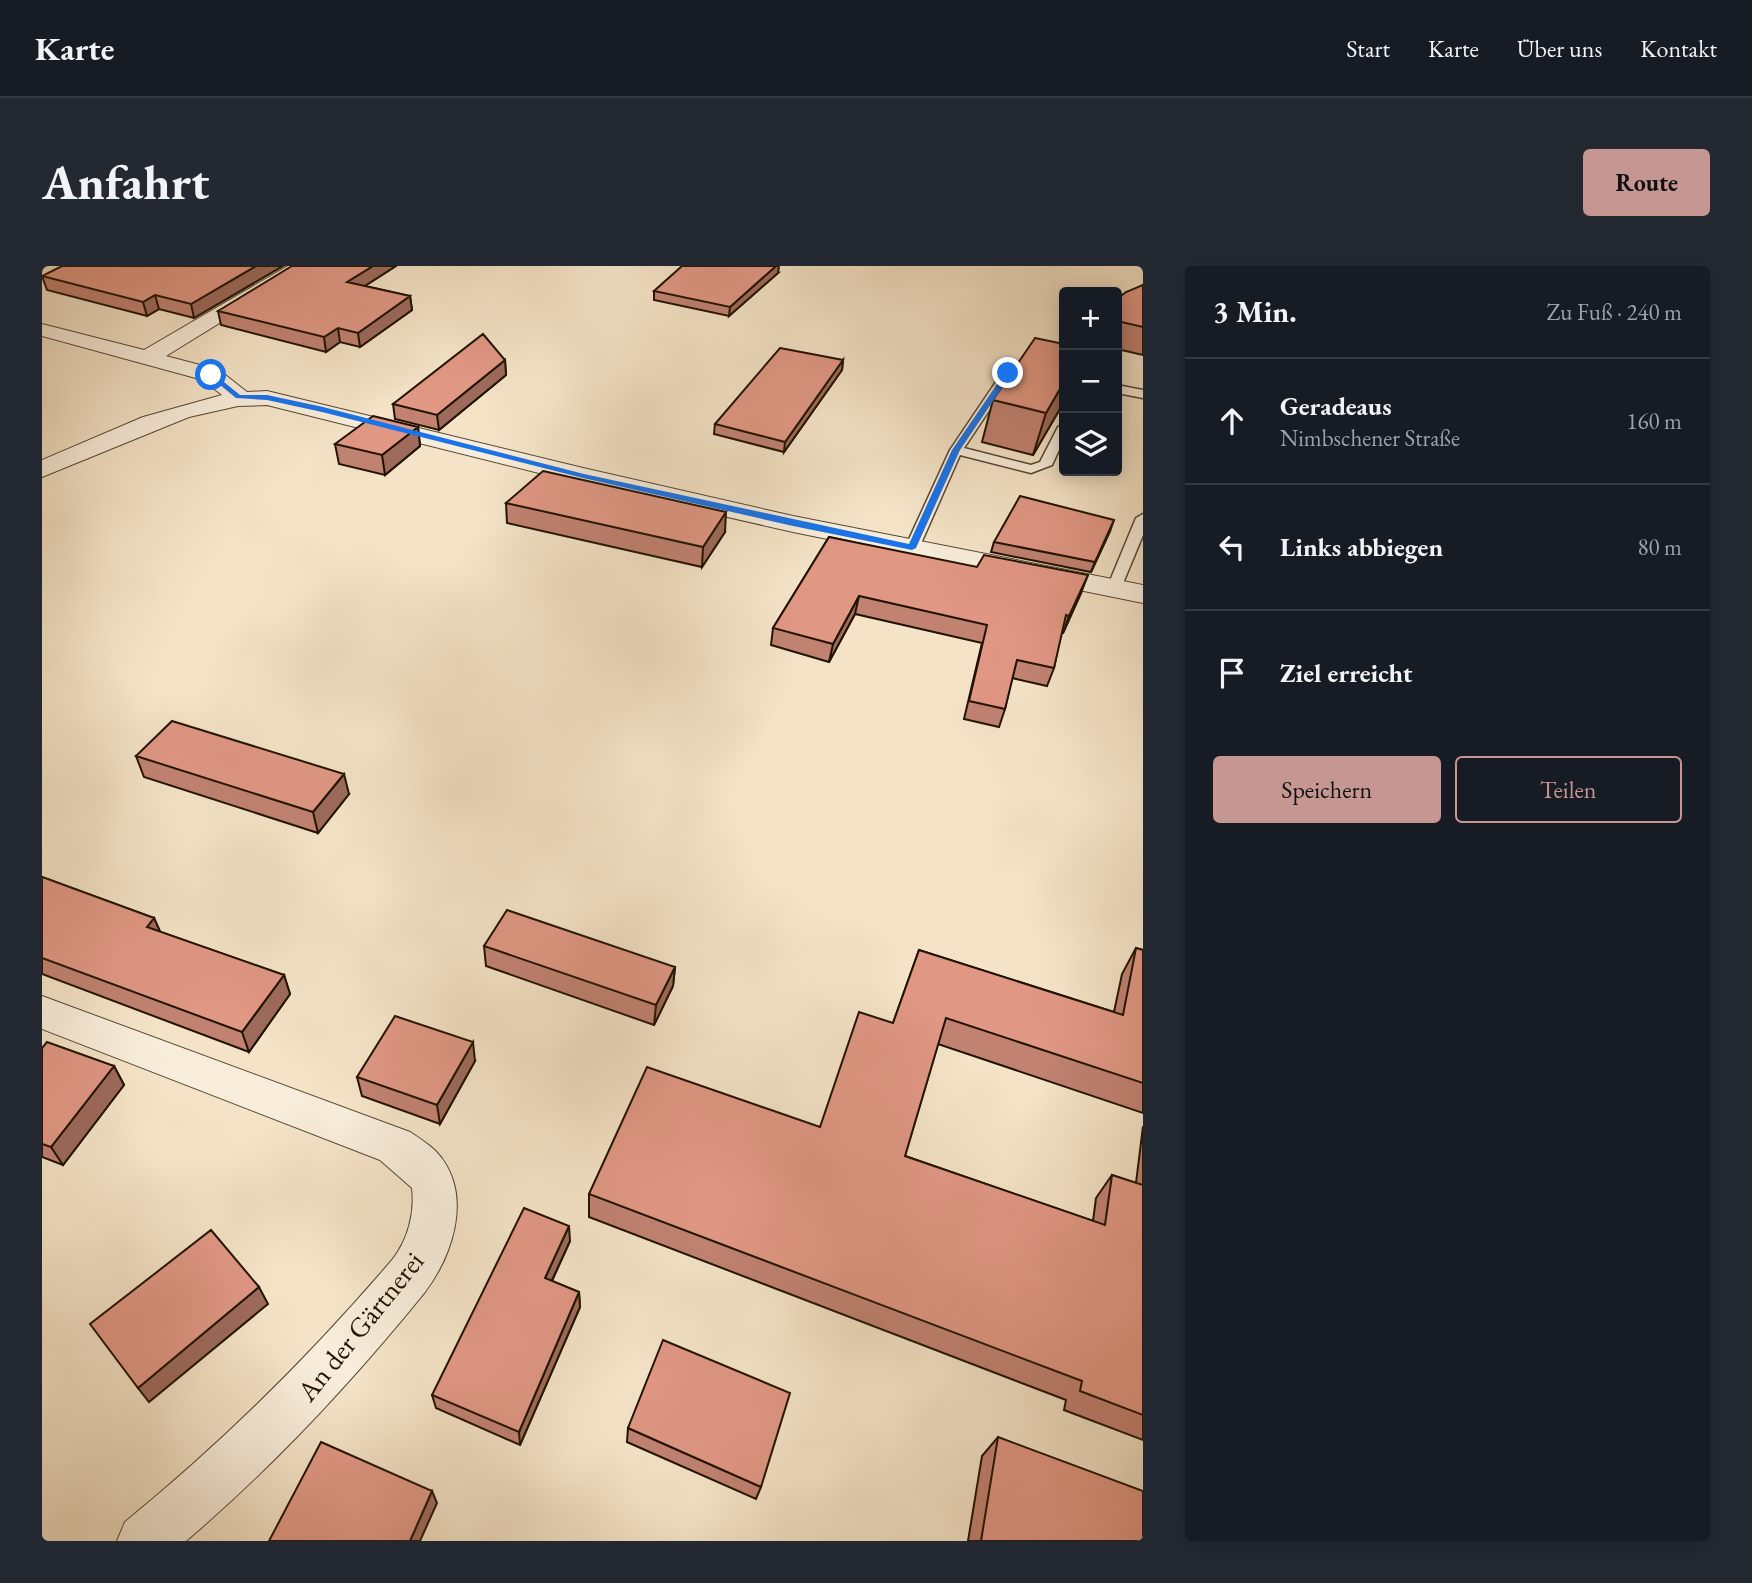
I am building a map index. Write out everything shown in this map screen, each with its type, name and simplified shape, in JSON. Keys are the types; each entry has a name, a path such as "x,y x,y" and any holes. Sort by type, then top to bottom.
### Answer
{"street":[{"path":"147,358 302,266"},
{"path":"44,330 211,375 239,397"},
{"path":"42,469 185,410 239,397 267,398 583,476 793,524 1143,594"},
{"name":"An der Gärtnerei","path":"42,1012 395,1146 422,1165 435,1189 432,1224 424,1255 363,1330 289,1412 212,1485 144,1541"}],"lane":[{"path":"912,548 956,450 1008,373 1025,370 1059,377"},
{"path":"1122,390 1143,394"},
{"path":"956,450 1031,469 1045,465 1059,437"},
{"path":"1114,588 1143,518"}],"building":[{"path":"62,266 256,266 191,304 155,295 143,302 42,276"},
{"path":"292,266 373,266 347,282 410,296 358,333 338,328 324,337 218,311"},
{"path":"682,266 776,266 730,307 654,291"},
{"path":"1143,285 1143,327 1122,322 1122,295"},
{"path":"483,334 505,360 437,415 393,404"},
{"path":"1035,338 1059,343 1059,391 1046,413 993,400"},
{"path":"780,348 843,360 785,442 715,424"},
{"path":"373,416 418,427 382,455 335,444"},
{"path":"543,471 726,512 703,547 506,503"},
{"path":"1020,496 1114,520 1095,562 994,542"},
{"path":"829,537 977,567 984,555 1088,575 1069,616 1066,615 1054,668 1017,660 1005,709 969,701 987,625 859,596 833,644 773,628"},
{"path":"172,721 344,774 313,812 136,756"},
{"path":"42,877 154,918 147,927 284,975 242,1032 42,958"},
{"path":"507,910 675,967 656,1005 484,946"},
{"path":"1136,948 1143,950 1143,1083 946,1018 905,1156 1105,1225 1112,1175 1143,1185 1143,1415 1080,1391 1082,1381 589,1194 647,1067 820,1127 859,1012 893,1023 919,950 1123,1015"},
{"path":"395,1016 473,1042 437,1105 357,1077"},
{"path":"47,1042 114,1066 51,1147 42,1144 42,1048"},
{"path":"524,1208 569,1226 545,1278 579,1292 519,1432 432,1395"},
{"path":"211,1230 259,1287 138,1388 90,1324"},
{"path":"663,1340 790,1393 761,1487 628,1428"},
{"path":"998,1437 1143,1491 1143,1541 981,1541"},
{"path":"321,1442 432,1491 410,1541 269,1541"}],"route":[{"path":"211,375 239,397 267,398 323,410 583,476 912,548 956,450 1008,373"}]}
